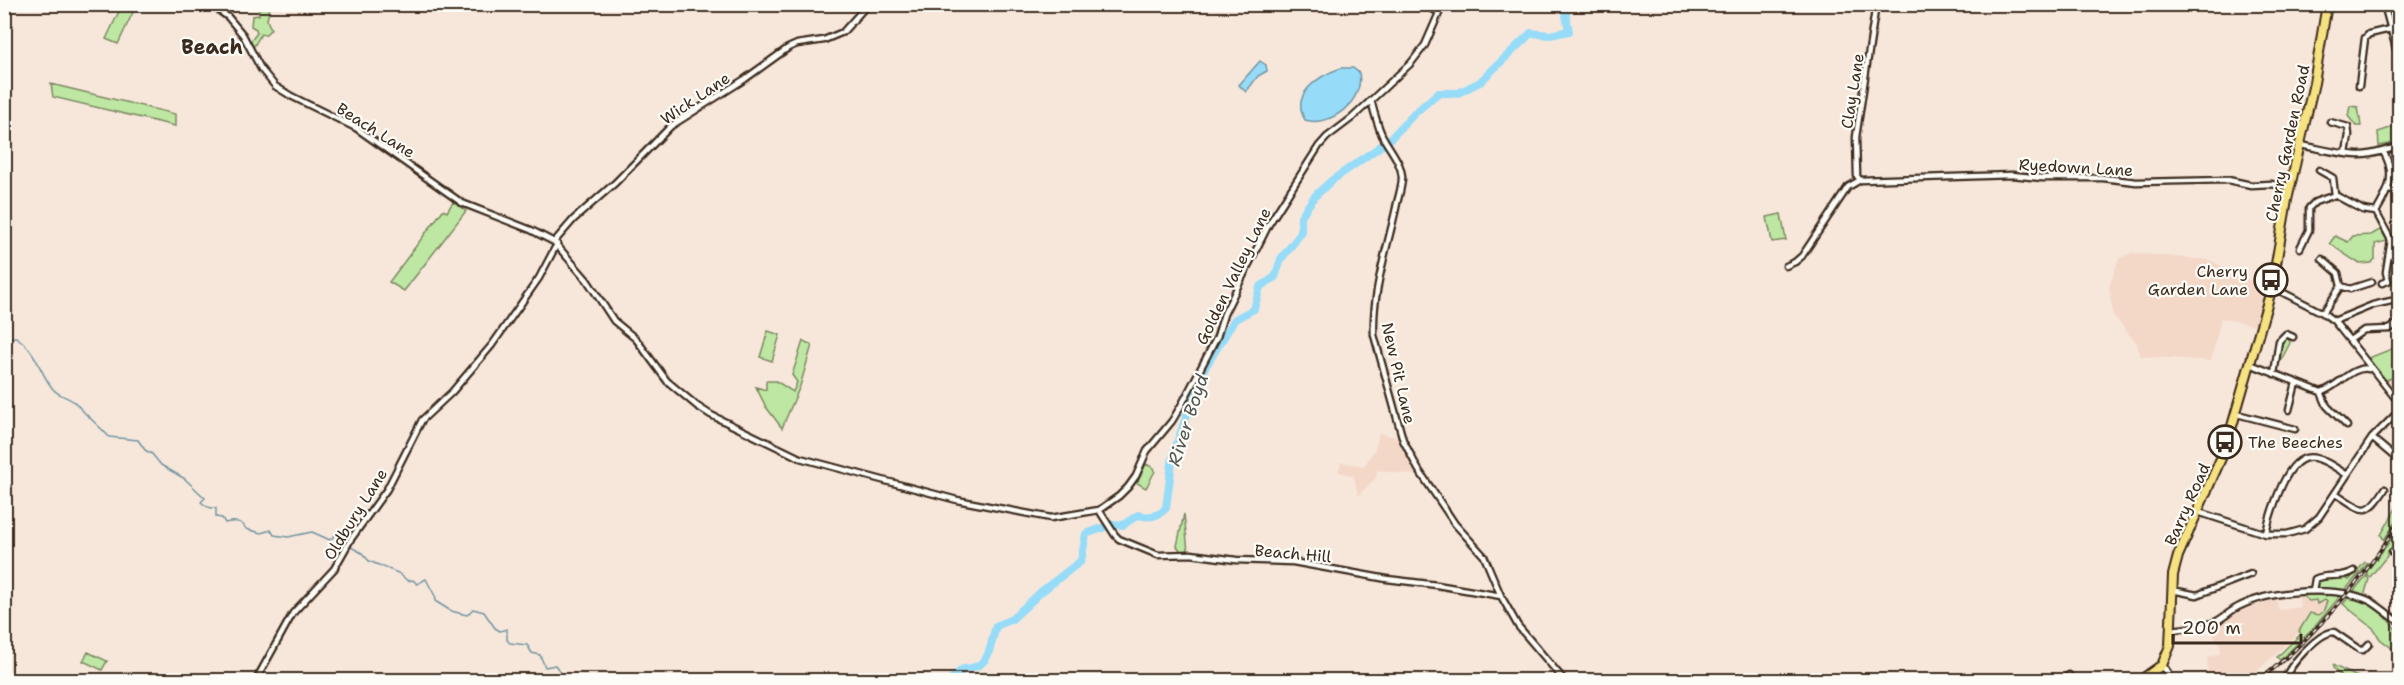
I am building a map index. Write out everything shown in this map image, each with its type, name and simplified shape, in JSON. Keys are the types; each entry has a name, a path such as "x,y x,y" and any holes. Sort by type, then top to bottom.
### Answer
{"main road":[{"path":"2394,4 2400,9"},
{"name":"Cherry Garden Road","path":"2272,287 2290,187 2314,83 2328,6"},
{"name":"Barry Road","path":"2162,665 2170,646 2172,590 2178,556 2223,457 2272,287"},
{"path":"2141,681 2162,665"}],"street":[{"name":"Beach Lane","path":"210,4 228,17 243,35 261,69 275,86 356,128 462,203 531,230 555,243"},
{"name":"Wick Lane","path":"555,243 574,219 615,183 671,126 745,79 788,48 797,44 824,40 843,32 868,4"},
{"path":"1424,4 1438,12"},
{"name":"Golden Valley Lane","path":"1099,510 1128,487 1136,476 1147,451 1172,421 1216,337 1224,314 1269,224 1319,146 1399,75 1420,51 1443,4"},
{"name":"Clay Lane","path":"1860,180 1857,176 1856,137 1876,4"},
{"path":"2384,4 2400,63"},
{"path":"2359,86 2365,38 2369,34 2390,29"},
{"path":"2360,76 2367,77"},
{"name":"New Pit Lane","path":"1371,100 1383,138 1400,168 1401,189 1376,292 1374,322 1377,344 1403,440 1418,469 1433,488 1447,512 1484,556 1501,596 1524,634 1564,681"},
{"path":"2330,122 2348,127 2346,153"},
{"path":"2300,145 2358,155 2384,153 2400,147"},
{"path":"2376,212 2389,190 2390,174 2384,153"},
{"path":"2321,174 2334,180 2335,195"},
{"name":"Ryedown Lane","path":"1860,180 2012,175 2103,178 2136,182 2228,180 2251,185 2271,184 2290,187"},
{"path":"1786,266 1796,262 1802,256 1848,187 1860,180"},
{"path":"2389,190 2400,193"},
{"path":"2335,195 2363,210 2376,212"},
{"path":"2304,246 2309,230 2308,213 2311,205 2335,195"},
{"path":"2376,212 2390,236 2390,255 2386,263 2385,282 2394,279"},
{"path":"555,243 587,280 614,321 636,339 676,390 711,415 757,436 790,455 909,488 1029,515 1064,518 1085,510 1099,510"},
{"name":"Oldbury Lane","path":"256,681 293,613 334,570 351,539 387,489 422,420 452,392 500,336 539,278 555,243"},
{"path":"2390,255 2400,257"},
{"path":"2322,259 2330,261 2338,273 2341,286 2323,313"},
{"path":"2341,286 2350,289 2365,282 2372,282"},
{"path":"2272,287 2334,321 2400,404"},
{"path":"2334,321 2373,305 2400,299"},
{"path":"2350,340 2364,330 2390,329 2400,321"},
{"path":"2274,374 2279,341 2286,334 2294,337"},
{"path":"2250,364 2321,392 2330,390 2357,369 2371,370"},
{"path":"2292,407 2296,383"},
{"path":"2321,392 2327,406 2347,426"},
{"path":"2198,512 2266,534 2287,534 2304,529 2319,517 2372,438 2400,410"},
{"path":"2237,414 2295,429"},
{"path":"2372,438 2398,460"},
{"path":"2266,534 2280,491 2290,468 2297,461 2309,458 2318,460 2347,475"},
{"path":"2335,493 2364,510 2374,506 2382,490"},
{"name":"Beach Hill","path":"1099,510 1119,539 1158,555 1191,554 1236,560 1293,562 1501,596"},
{"path":"2392,552 2400,548"},
{"path":"2313,591 2313,582 2320,577 2347,576 2354,571"},
{"path":"2172,590 2197,595 2244,574 2251,574"},
{"path":"2172,630 2216,622 2239,606 2295,591 2350,595 2371,601 2400,622"},
{"path":"2285,681 2290,668 2325,633 2340,634 2360,650 2369,644"},
{"path":"2162,665 2166,669 2168,681"},
{"path":"2057,681 2064,680 2069,675"}],"shaded area":[{"path":"2132,253 2210,260 2249,280 2267,286 2257,326 2221,318 2211,361 2140,356 2137,344 2113,315 2109,287 2119,258"},
{"path":"2399,346 2399,399 2384,381"},
{"path":"1379,433 1401,438 1421,476 1377,470 1376,478 1358,496 1354,476 1338,472 1341,462 1364,466 1374,451"},
{"path":"2298,593 2338,598 2247,680 2208,680 2207,658 2220,653 2220,645 2209,628 2242,610 2276,598 2279,610 2300,607"}],"green space":[{"path":"122,5 134,10 118,44 106,39"},
{"path":"259,5 270,6 267,20 271,29 265,35 261,34 253,48 250,42 257,33 256,29 251,26 252,16 259,15"},
{"path":"51,84 175,114 175,126 53,97"},
{"path":"2350,106 2358,107 2361,126 2356,126 2348,116"},
{"path":"2399,125 2399,142 2379,146 2378,132"},
{"path":"453,202 466,211 404,291 389,282 443,210 447,212"},
{"path":"1781,214 1786,240 1772,242 1767,217"},
{"path":"2383,228 2387,241 2375,244 2375,259 2371,263 2360,264 2330,243 2335,236 2348,242 2353,236 2371,235"},
{"path":"768,331 780,335 772,361 760,357"},
{"path":"2288,337 2290,343 2279,364 2281,342"},
{"path":"803,341 812,345 800,386 782,428 766,407 756,387 766,390 766,381 776,381 793,392 797,382 792,375"},
{"path":"2399,346 2399,375 2384,381 2366,359"},
{"path":"1146,464 1155,471 1146,488 1137,483"},
{"path":"2399,503 2399,517 2384,540 2381,535"},
{"path":"1184,514 1188,551 1186,553 1177,552 1180,550 1177,546"},
{"path":"2399,529 2398,545 2387,553 2370,577 2367,571"},
{"path":"2365,562 2368,563 2312,630 2280,660 2277,657 2301,634 2299,631 2310,613 2318,615 2323,612 2327,601 2324,600 2317,604 2316,600 2309,601 2304,597 2305,594 2326,596 2327,593 2316,590 2317,581 2344,577 2349,580"},
{"path":"2366,576 2369,579 2363,600 2384,615 2399,633 2399,672 2394,650 2380,639 2373,628 2343,604"},
{"path":"88,652 107,661 102,670 83,661"},
{"path":"2334,666 2364,680 2344,680"}],"water":[{"path":"1260,61 1266,65 1267,71 1258,76 1246,92 1239,85"},
{"path":"1341,68 1353,68 1359,73 1357,93 1351,102 1344,110 1325,120 1305,120 1301,111 1304,94 1316,81"}],"waterway":[{"name":"River Boyd","path":"950,680 963,669 972,668 984,661 996,626 1012,619 1042,591 1081,561 1086,534 1113,524 1123,525 1138,515 1157,515 1166,508 1173,455 1201,374 1235,319 1254,309 1260,287 1275,277 1281,259 1301,233 1301,216 1315,196 1331,181 1388,141 1438,93 1458,93 1480,82 1531,33 1550,35 1569,31 1564,4"},
{"path":"4,328 6,338 16,337 29,349 55,391 74,402 109,437 138,440 161,465 185,479 205,498 201,502 203,504 216,508 216,517 222,518 225,523 237,522 246,529 261,533 271,530 274,535 288,537 312,532 330,540 335,535 346,542"},
{"path":"349,546 362,553 369,561 398,573 408,581 413,580 417,584 426,579 436,598 435,601 451,611 467,615 473,609 484,612 495,628 500,631 507,629 507,640 510,643 527,645 532,653 540,655 545,667 555,665 564,677 575,676 581,680"}],"railway":[{"path":"2260,680 2299,646 2337,606 2387,541 2400,519"}],"place":[{"name":"Cherry Garden Lane","path":"2271,280"},
{"name":"The Beeches","path":"2225,442"}],"district":[{"name":"Beach","path":"212,47"}]}
